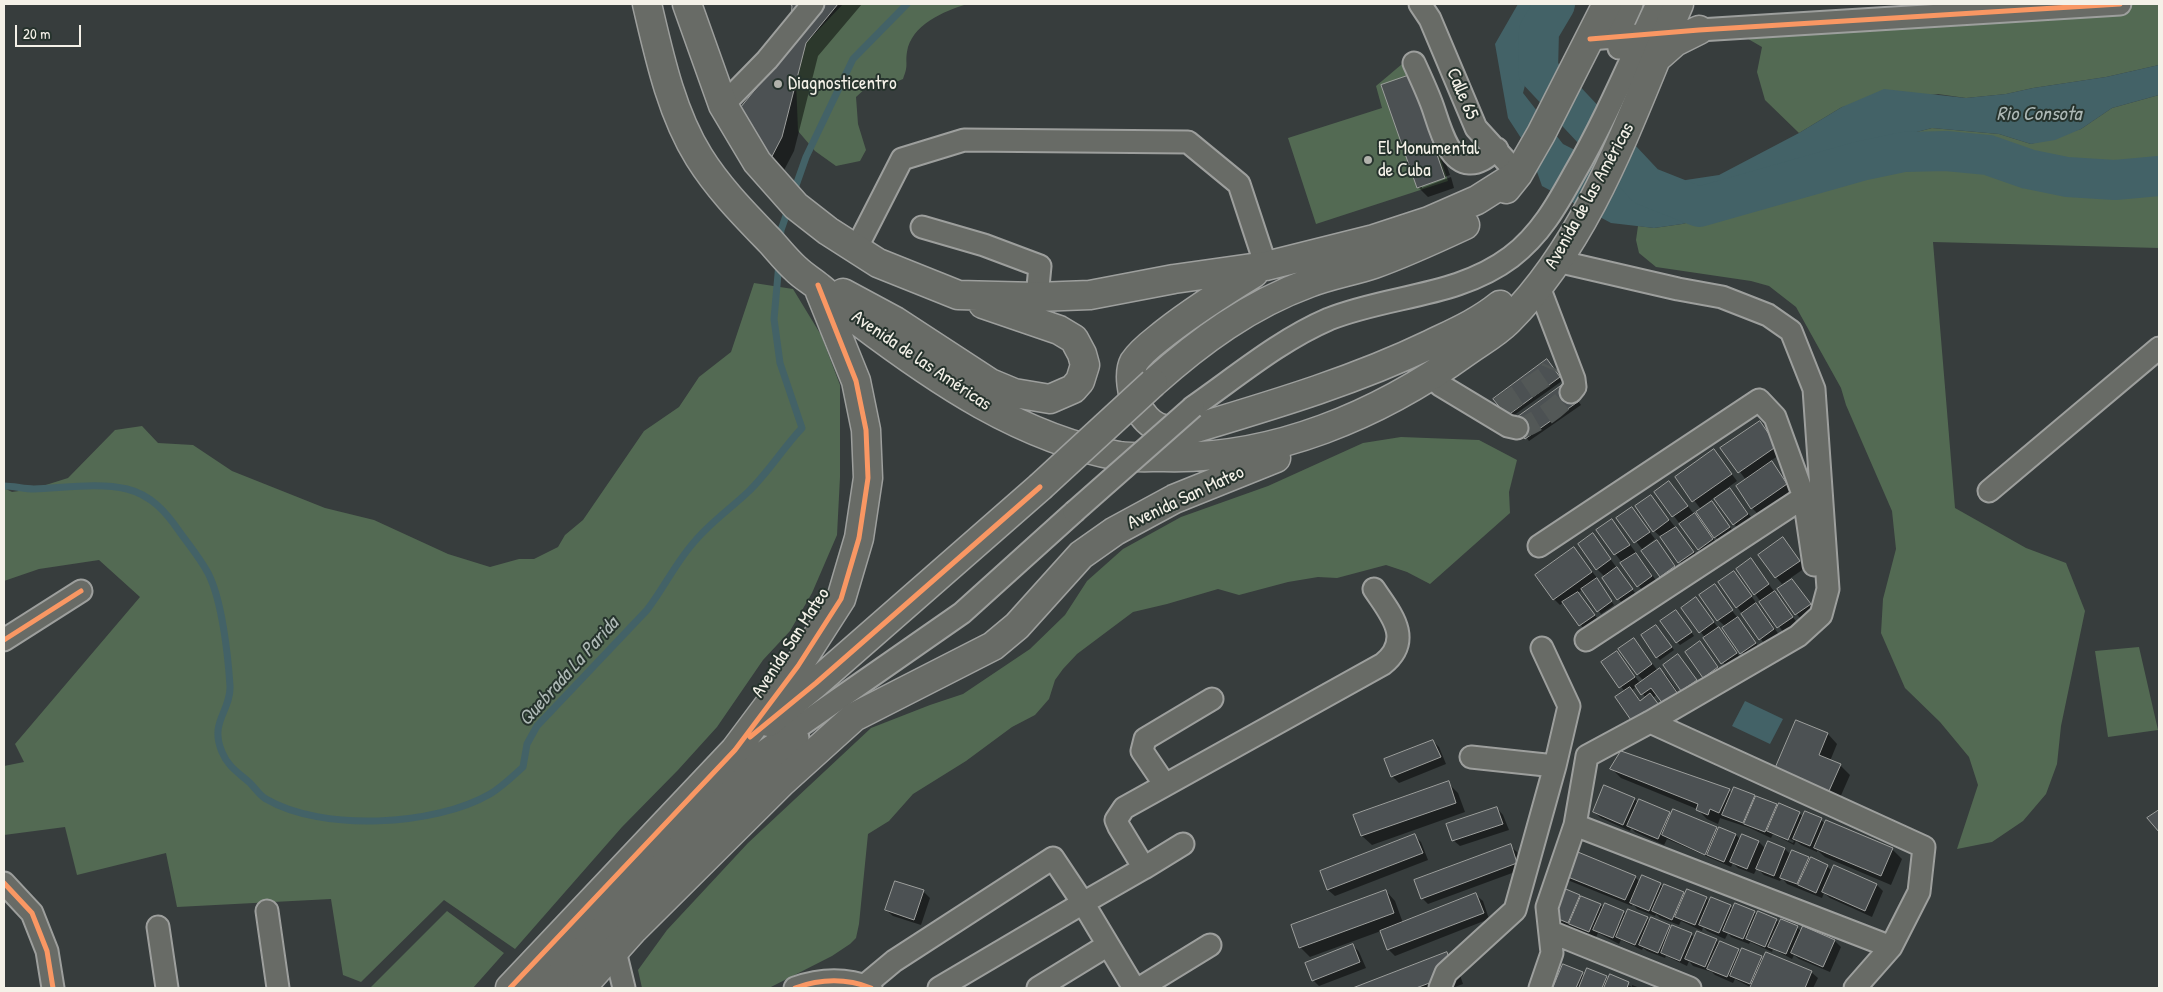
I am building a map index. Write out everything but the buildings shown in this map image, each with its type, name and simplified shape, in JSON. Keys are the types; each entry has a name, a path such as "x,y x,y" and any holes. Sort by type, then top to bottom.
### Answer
{"main road":[{"name":"Avenida de las Américas","path":"646,4 669,92 698,156 730,200 796,269 856,319 967,396 1021,424 1068,443 1122,456 1182,458 1242,452 1300,438 1356,417 1443,368 1505,324 1538,287 1557,261 1582,219 1622,145 1656,60 1655,33 1680,4"},
{"path":"958,295 1037,297 1090,295 1174,279 1266,266 1374,239 1429,221 1477,200 1518,174 1553,111 1604,38 1607,4"},
{"path":"1680,4 1683,19 1690,26 1699,30"},
{"path":"689,6 723,105 757,162 796,206 828,231 878,262 958,295 1059,330 1074,339 1086,365 1080,381 1073,389 1050,399 1014,393 990,383 895,321 849,295 818,286"},
{"path":"1656,60 1675,42 1699,30"},
{"name":"Avenida San Mateo","path":"735,750 816,683 1040,487 1189,350 1253,308 1309,283 1373,264 1421,246 1476,220 1493,206 1518,174"},
{"path":"1266,266 1193,311 1146,348 1133,364 1131,380 1137,404 1144,416 1154,426 1166,431 1186,431 1338,383 1410,354 1480,320 1557,261"},
{"name":"Avenida San Mateo","path":"510,988 735,750 798,666 840,599 859,538 868,478 866,430 856,381 818,286"},
{"name":"Avenida San Mateo","path":"581,988 602,939 634,929 782,782 854,718 992,646 1017,626 1081,555 1116,531 1174,499 1226,476 1380,419 1440,385 1505,324"}],"street":[{"path":"723,105 767,60 813,4"},
{"name":"Calle 65","path":"1420,4 1430,19 1476,128 1518,174"},
{"path":"1604,38 1632,4"},
{"path":"534,988 557,983 835,700 962,613 1193,407 1304,331 1329,319 1361,308 1465,283 1490,271 1511,257 1529,241 1556,206 1598,133 1624,75 1655,33 1657,4"},
{"path":"1604,38 2026,6 2120,4"},
{"path":"1604,38 1624,75"},
{"path":"1414,63 1432,104 1441,133 1457,158 1468,163 1476,162 1497,149"},
{"path":"856,249 902,159 964,140 1188,142 1239,184 1266,266"},
{"path":"922,227 984,245 1040,266 1037,297"},
{"path":"1540,988 1552,953 1547,907 1575,825 1587,756 1650,722 1798,636 1821,615 1828,589 1814,389 1791,331 1768,315 1722,297 1678,289 1557,261"},
{"path":"1538,287 1574,379 1572,392"},
{"path":"1552,368 1562,347"},
{"path":"1989,491 2159,348"},
{"path":"1440,385 1508,426 1517,428"},
{"path":"1539,546 1759,400 1775,418 1804,498 1821,615"},
{"path":"1477,406 1489,409 1500,407"},
{"path":"1586,640 1804,498"},
{"path":"1144,868 1116,820 1124,808 1383,664 1392,656 1398,636 1397,625 1374,588"},
{"path":"4,640 81,591"},
{"path":"1440,988 1446,973 1515,910 1555,766 1569,706 1542,648"},
{"path":"1165,785 1142,751 1145,739 1212,699"},
{"path":"1650,722 1924,847 1919,892 1891,947 1855,988"},
{"path":"1471,757 1555,766"},
{"path":"1575,825 1891,947"},
{"path":"939,988 1183,844"},
{"path":"795,988 816,982 836,980 868,987 894,961 1053,858 1083,903 1134,988"},
{"path":"4,883 32,913 47,952 53,988"},
{"path":"267,911 278,988"},
{"path":"158,927 167,988"},
{"path":"1551,932 1690,988"},
{"path":"602,939 624,988"},
{"path":"1038,988 1108,945"},
{"path":"1140,988 1210,945"}],"green space":[{"path":"843,4 967,4 930,20 915,34 907,52 903,79 886,86 867,87 856,97 858,124 866,150 860,161 836,166 815,151 798,131 796,80 806,43"},
{"path":"2120,4 2159,4 2159,65 2106,77 2006,94 1966,98 1938,94 1842,107 1799,133 1765,100 1757,72 1762,47 1731,29"},
{"name":"El Monumental de Cuba","path":"1408,59 1448,181 1316,224 1288,138 1382,108 1376,86"},
{"path":"2159,95 2159,248 1933,242 1955,508 2026,548 2066,563 2085,611 2061,726 2057,764 2046,794 2023,821 1992,842 1957,849 1978,785 1969,757 1940,722 1905,688 1881,633 1883,599 1896,549 1892,511 1846,405 1841,388 1796,307 1769,286 1751,281 1656,267 1639,253 1636,240 1638,226 1654,228 1682,224 1735,211 1779,184 1848,150 1932,128 1999,134 2031,144 2081,129 2112,108"},
{"path":"754,283 793,289 821,335 840,385 840,477 837,535 812,593 790,631 763,660 717,727 622,827 515,949 444,900 361,982 343,975 331,899 177,907 166,853 77,875 65,827 4,835 4,766 24,762 15,744 140,597 99,560 39,569 4,581 4,488 12,492 33,489 68,478 115,430 142,426 158,443 193,445 232,471 325,508 374,520 448,554 490,567 519,559 534,559 558,547 565,535 583,520 644,431 679,407 699,377 731,352"},
{"path":"1401,437 1479,440 1517,460 1509,492 1510,513 1430,584 1407,572 1386,565 1337,578 1318,577 1288,582 1239,595 1218,589 1133,612 1077,654 1055,680 1049,699 1035,715 1012,727 966,761 913,794 889,821 868,834 859,924 856,938 850,944 832,956 769,988 642,988 638,970 667,930 748,843 871,728 963,694 1030,649 1065,615 1087,581 1123,549 1181,517 1268,486 1363,443"},
{"path":"2139,647 2158,730 2108,737 2095,651"},
{"path":"447,911 504,953 473,988 370,988"}],"water":[{"name":"Rio Consota","path":"1518,4 1555,4 1539,31 1523,93 1563,144 1646,186 1719,175 1799,133 1842,107 1884,89 1966,98 2006,94 2106,77 2159,65 2159,95 2112,108 2081,129 2055,140 2031,144 1999,134 1932,128 1848,150 1779,184 1735,211 1682,224 1654,228 1611,223 1542,186 1530,152 1508,118 1495,44"},
{"path":"1745,701 1783,719 1770,744 1732,726"}],"waterway":[{"path":"793,194 806,157 853,59 907,4"},
{"path":"1555,4 1539,31 1538,71 1646,186 1699,207 1861,161 1904,152 1946,151 1988,155 2028,169 2067,177 2115,180 2159,176"},
{"path":"780,242 781,230 789,207"},
{"name":"Quebrada La Parida","path":"4,486 34,489 105,486 127,489 151,500 169,517 208,573 221,612 230,686 218,733 222,752 231,766 264,798 289,810 317,817 347,820 378,821 440,813 467,805 490,794 523,767 527,744 537,726 647,610 695,541 755,485 802,428 780,363 774,319 779,263"}],"tunnel":[{"path":"1500,407 1549,374 1552,367"},
{"path":"1517,428 1538,420 1571,392"}],"cycle path":[{"path":"1590,39 1699,30 2120,4"},
{"path":"510,988 735,750 798,666 841,599 859,538 868,478 866,430 856,381 818,285"},
{"path":"750,737 816,683 1040,487"},
{"path":"4,640 81,591"},
{"path":"4,883 32,913 47,951 53,988"},
{"path":"795,988 823,981 843,981 871,988"}],"place":[{"name":"Diagnosticentro","path":"778,84"},
{"name":"El Monumental de Cuba","path":"1368,160"}]}
